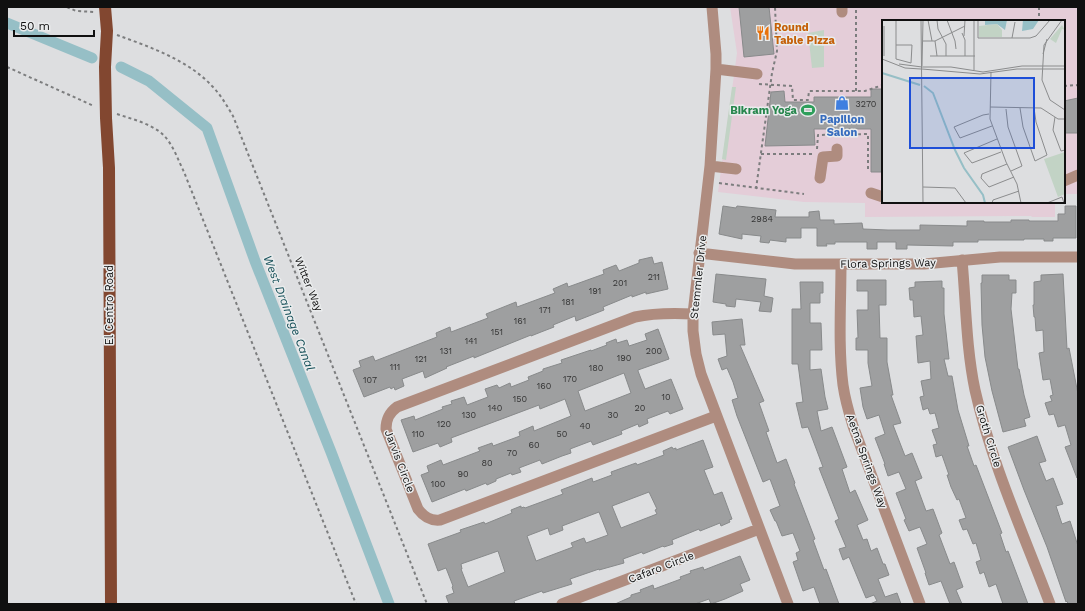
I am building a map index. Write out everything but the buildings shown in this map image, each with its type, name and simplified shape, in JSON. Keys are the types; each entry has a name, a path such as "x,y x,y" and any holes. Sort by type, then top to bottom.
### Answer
{"main road":[{"name":"El Centro Road","path":"105,10 107,31 106,111 109,168 111,604"}],"street":[{"name":"Stemmler Drive","path":"712,7 716,68 710,166 699,253 693,314 693,331 696,354 701,374 788,604"},
{"path":"716,68 756,79"},
{"path":"820,178 824,157 837,156 837,149"},
{"path":"710,166 736,169"},
{"path":"1065,181 1078,175"},
{"path":"871,193 882,197"},
{"name":"Flora Springs Way","path":"699,253 795,264 924,264 1000,257 1078,257"},
{"name":"Groth Circle","path":"962,260 969,355 983,422 996,463 1050,604"},
{"name":"Aetna Springs Way","path":"841,264 841,360 848,406 853,426 920,604"},
{"name":"Jarvis Circle","path":"693,314 666,313 635,317 397,407 388,416 386,429 418,508 422,515 434,521 716,416"},
{"name":"Cafaro Circle","path":"562,604 759,529"}],"path":[{"path":"67,7 76,11 105,10"},
{"path":"756,189 770,86 777,50 775,7"},
{"path":"856,7 856,91"},
{"path":"1039,7 1039,20"},
{"name":"Witter Way","path":"107,31 159,52 184,64 199,74 223,99 234,116 427,604"},
{"path":"7,67 106,111 143,122 161,132 168,141 184,172 356,604"},
{"path":"756,79 770,86 792,86 793,100 808,100 809,91 865,91 882,85"},
{"path":"1065,86 1078,85"},
{"path":"868,155 870,155 869,165"},
{"path":"716,183 804,194"}],"shaded area":[{"path":"730,7 1078,7 1078,194 1065,194 1065,20 882,20 882,203 1055,203 1055,217 865,217 865,203 804,202 718,192 737,53"}],"green space":[{"path":"824,30 824,67 812,68 808,33"},
{"path":"732,87 736,87 726,160 722,159"}],"waterway":[{"name":"West Drainage Canal","path":"7,23 92,58"},
{"name":"West Drainage Canal","path":"121,67 149,81 207,128 255,261 331,452 389,604"}],"place":[{"name":"Round Table Pizza","path":"763,33"},
{"name":"Papillon Salon","path":"842,103"},
{"name":"Bikram Yoga","path":"808,110"}]}
